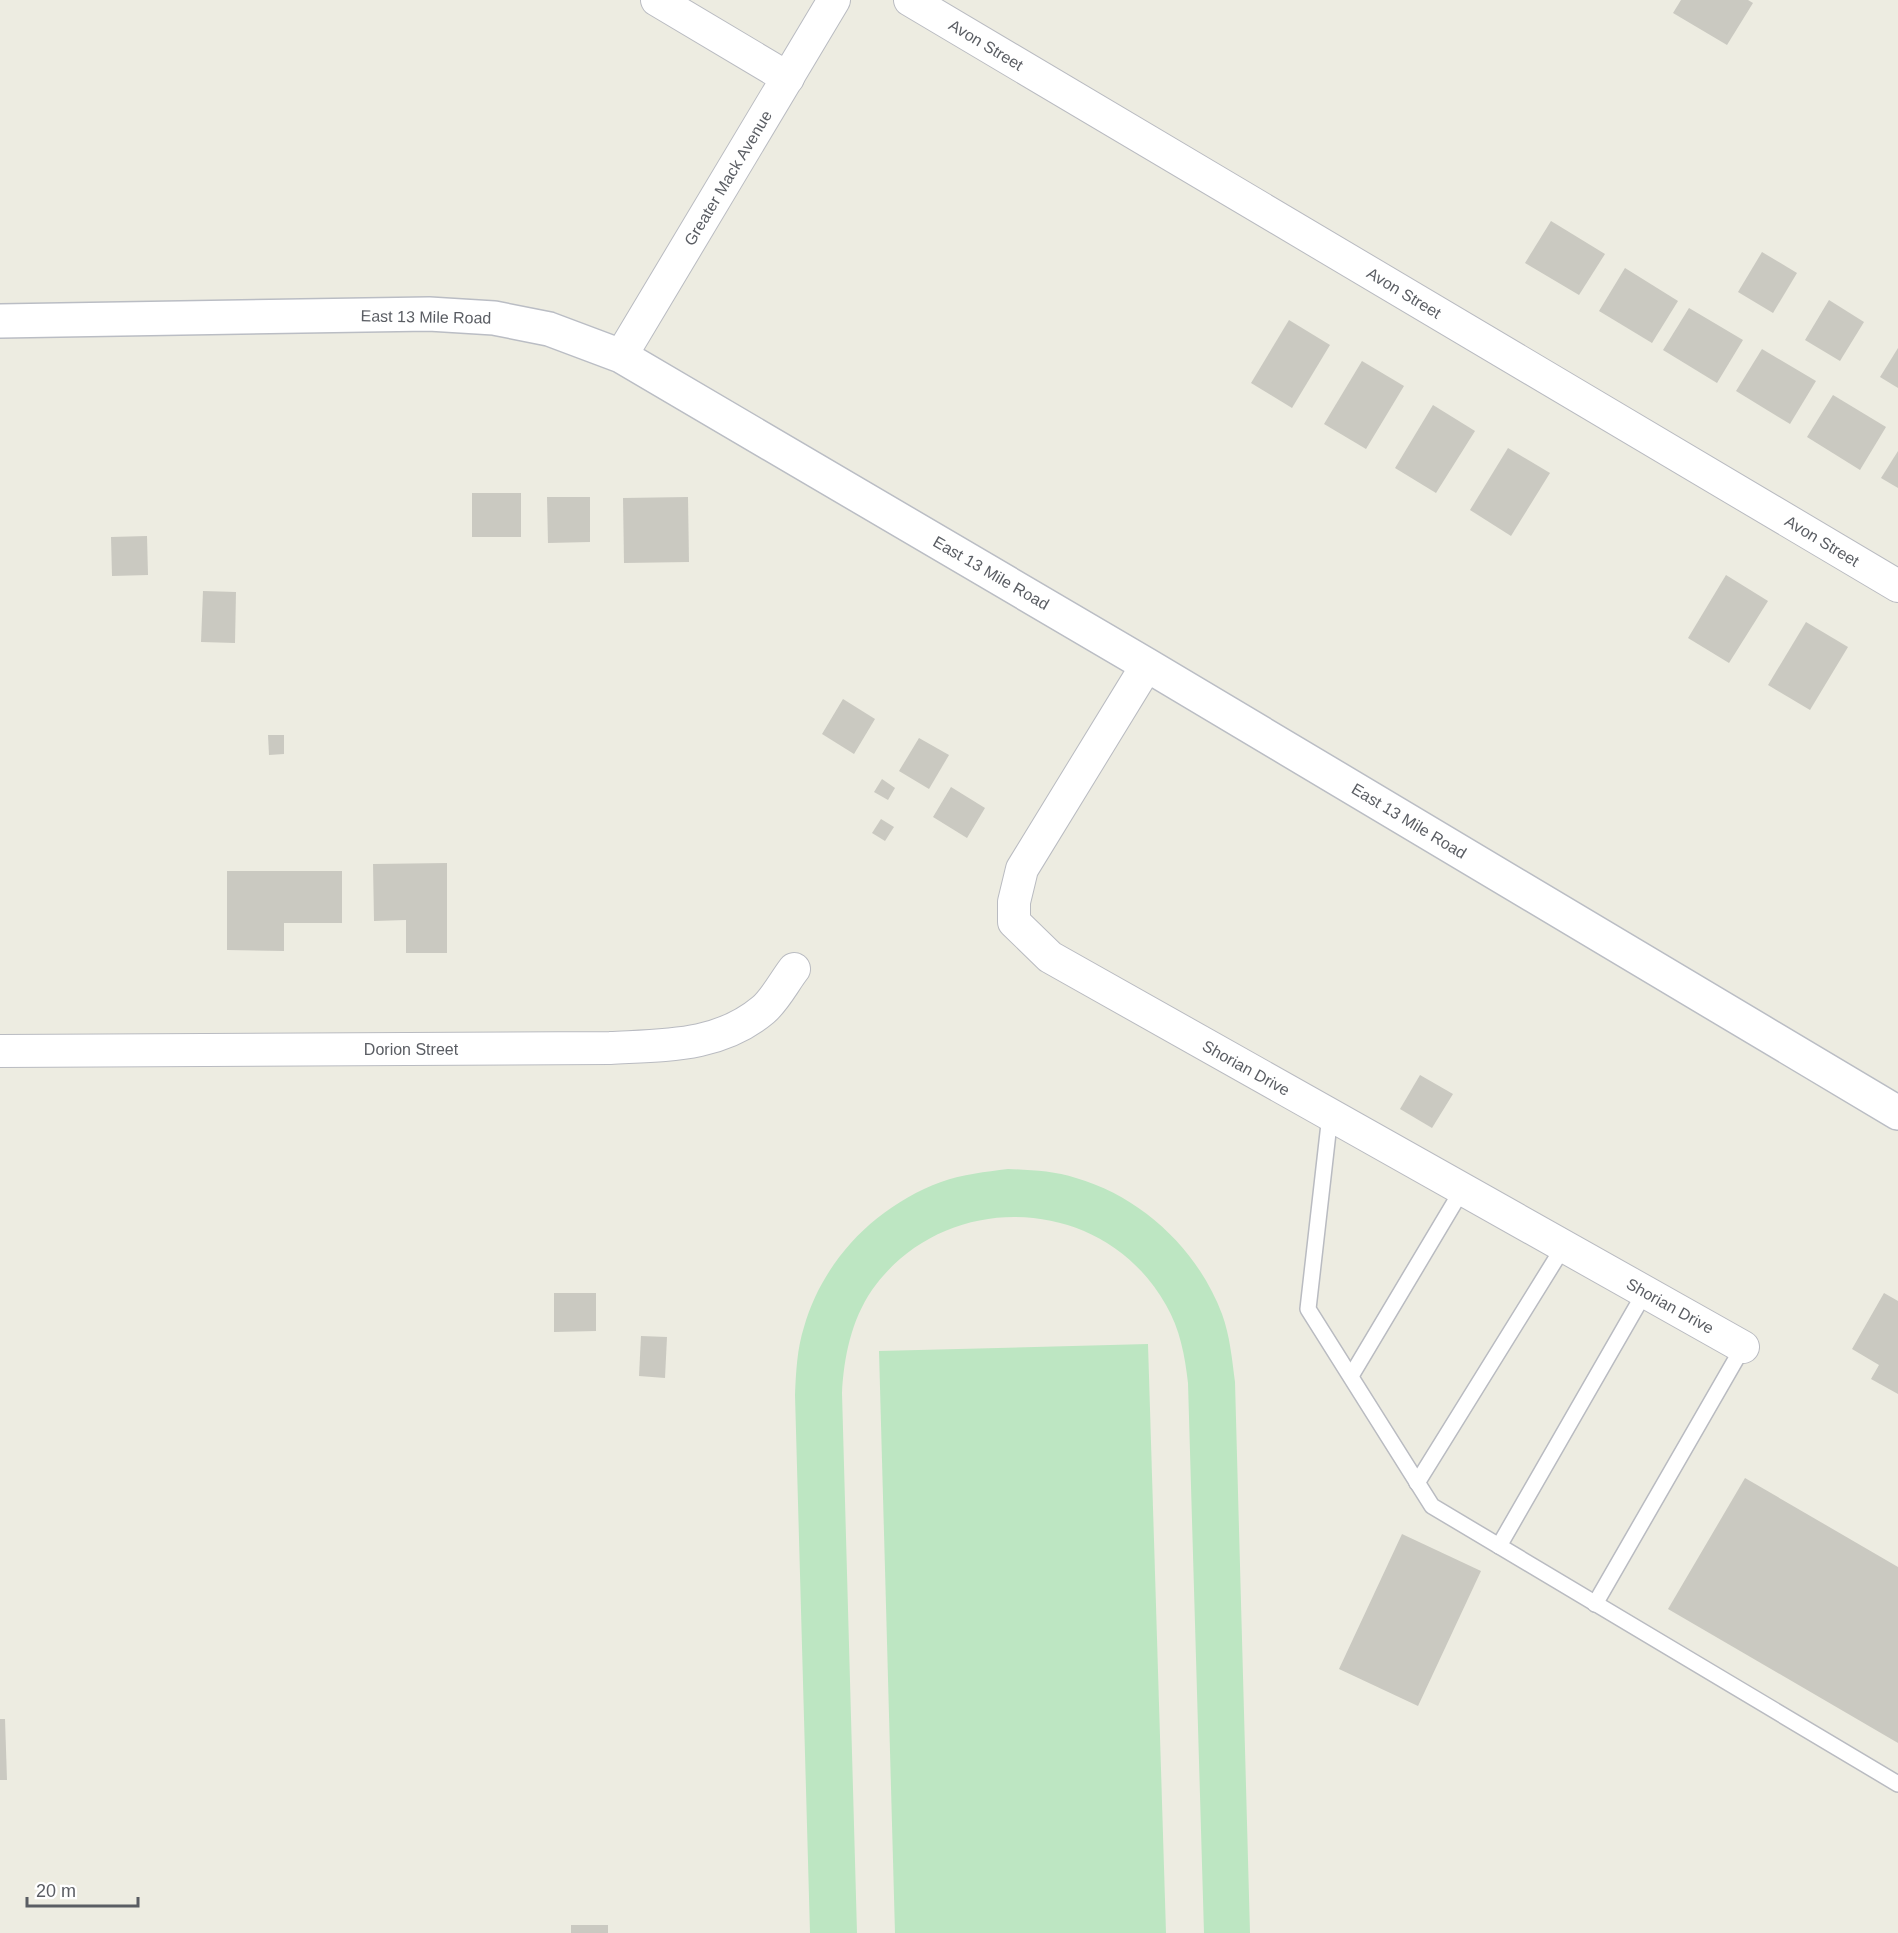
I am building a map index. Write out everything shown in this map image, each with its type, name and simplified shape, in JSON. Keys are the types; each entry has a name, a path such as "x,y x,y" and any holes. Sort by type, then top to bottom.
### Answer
{"main road":[{"name":"East 13 Mile Road","path":"0,321 451,316 494,318 549,329 621,356 1147,665 1898,1113"}],"street":[{"path":"657,0 788,78"},
{"name":"Greater Mack Avenue","path":"621,356 834,0"},
{"name":"Avon Street","path":"910,0 1898,586"},
{"name":"Shorian Drive","path":"1147,665 1022,869 1014,902 1014,922 1050,957 1743,1347"},
{"name":"Dorion Street","path":"0,1051 610,1048 685,1044 727,1034 765,1009 794,969"}],"lane":[{"path":"1330,1115 1308,1309 1432,1506 1898,1784"},
{"path":"1351,1376 1462,1190"},
{"path":"1417,1483 1564,1246"},
{"path":"1499,1546 1645,1292"},
{"path":"1595,1604 1743,1347"}],"green space":[{"path":"1008,1169 1051,1172 1076,1178 1123,1198 1145,1213 1165,1229 1198,1268 1212,1291 1225,1322 1235,1382 1250,1933 1204,1933 1188,1383 1178,1333 1166,1305 1139,1268 1104,1241 1065,1224 1023,1217 981,1220 940,1233 903,1257 872,1290 859,1314 850,1340 842,1393 857,1933 810,1933 795,1395 797,1361 802,1335 824,1279 855,1238 874,1221 917,1192 941,1182 966,1175"},
{"path":"1148,1344 1166,1933 895,1933 879,1351"}],"building":[{"path":"1681,0 1748,0 1753,3 1727,45 1673,13"},
{"path":"1551,221 1605,254 1579,295 1525,263"},
{"path":"1762,252 1797,273 1773,313 1738,292"},
{"path":"1625,268 1678,301 1652,343 1599,311"},
{"path":"1829,300 1864,322 1840,361 1805,340"},
{"path":"1689,308 1743,340 1717,383 1663,350"},
{"path":"1289,320 1330,345 1292,408 1251,383"},
{"path":"1898,348 1898,388 1880,377"},
{"path":"1762,349 1816,381 1790,424 1736,391"},
{"path":"1362,361 1404,386 1366,449 1324,424"},
{"path":"1833,395 1886,427 1860,470 1807,437"},
{"path":"1433,405 1475,431 1436,493 1395,468"},
{"path":"1508,448 1550,473 1511,536 1470,510"},
{"path":"1898,451 1898,488 1881,478"},
{"path":"472,493 521,493 521,537 472,537"},
{"path":"547,497 590,497 590,542 548,543"},
{"path":"688,497 689,562 624,563 623,498"},
{"path":"147,536 148,575 112,576 111,537"},
{"path":"1726,575 1768,601 1729,663 1688,638"},
{"path":"203,591 236,592 235,643 201,642"},
{"path":"1806,622 1848,647 1810,710 1768,685"},
{"path":"843,699 875,719 854,754 822,734"},
{"path":"268,735 284,735 284,754 269,755"},
{"path":"919,738 949,755 929,789 899,771"},
{"path":"882,779 895,788 888,800 874,792"},
{"path":"951,787 985,808 967,838 933,817"},
{"path":"881,819 894,827 885,841 872,833"},
{"path":"447,863 447,953 406,953 406,920 374,921 373,864"},
{"path":"227,871 342,871 342,923 284,923 284,951 227,950"},
{"path":"1420,1075 1453,1094 1432,1128 1400,1109"},
{"path":"554,1293 596,1293 596,1331 554,1332"},
{"path":"1884,1293 1898,1301 1898,1394 1871,1379 1879,1365 1852,1349"},
{"path":"641,1336 667,1337 665,1378 639,1376"},
{"path":"1745,1478 1898,1567 1898,1743 1668,1609"},
{"path":"1402,1534 1481,1571 1418,1706 1339,1669"},
{"path":"0,1719 5,1719 7,1780 0,1780"},
{"path":"571,1925 608,1925 608,1933 571,1933"}]}
